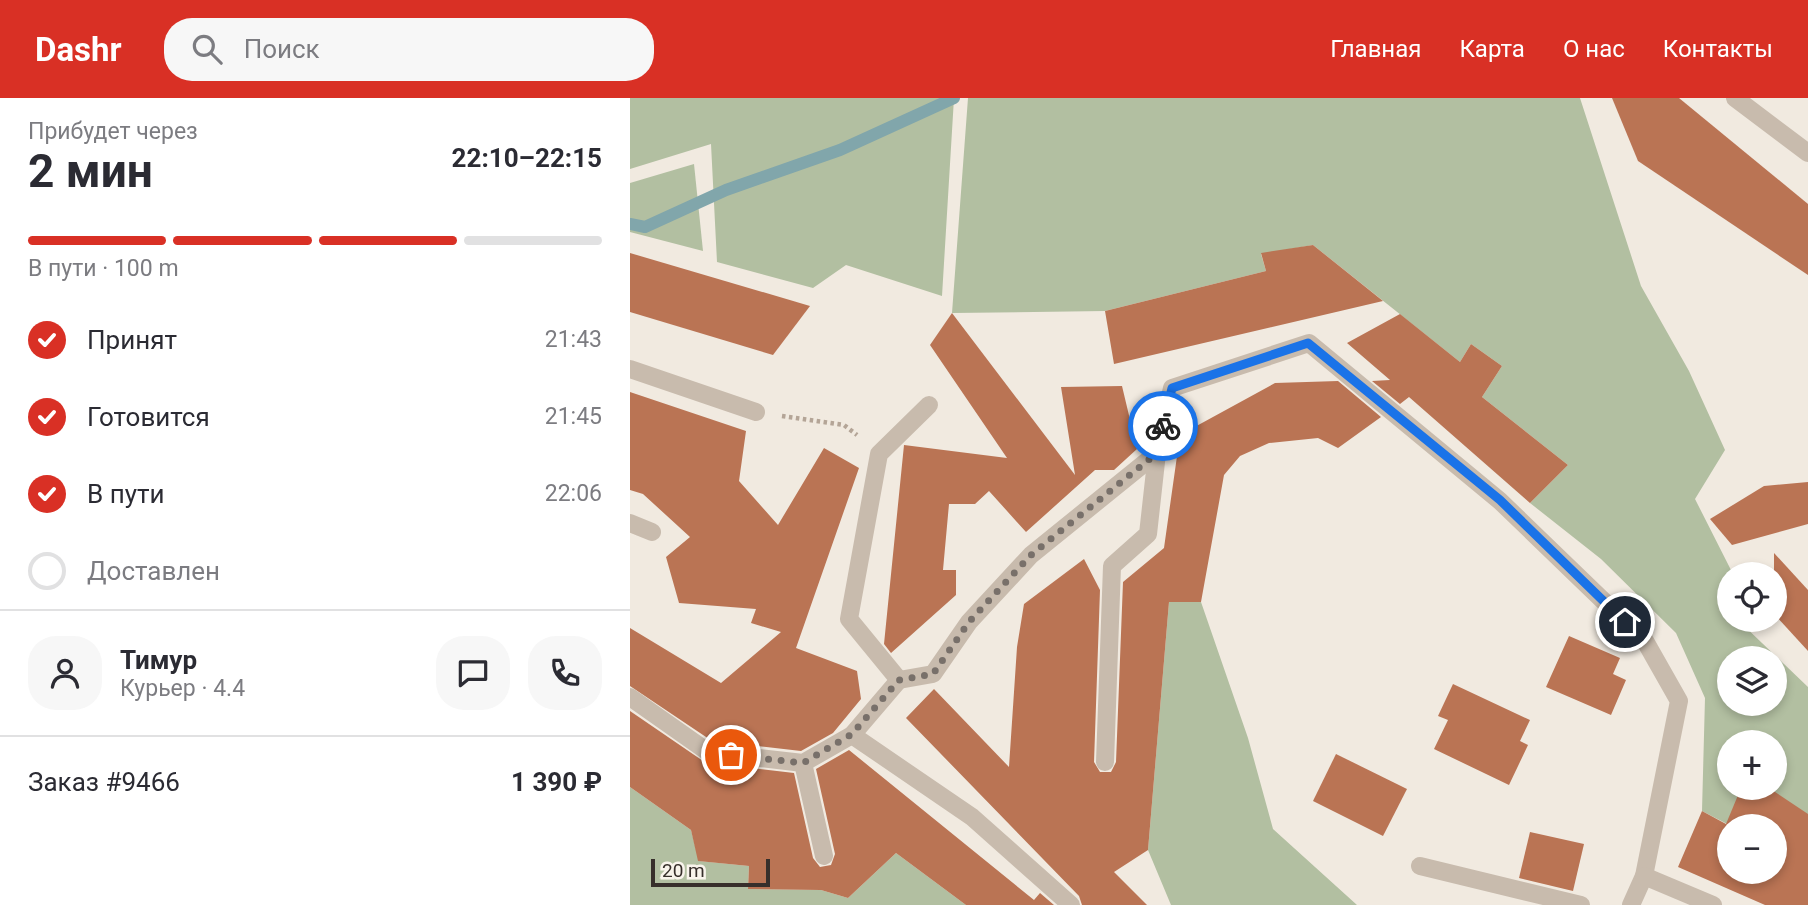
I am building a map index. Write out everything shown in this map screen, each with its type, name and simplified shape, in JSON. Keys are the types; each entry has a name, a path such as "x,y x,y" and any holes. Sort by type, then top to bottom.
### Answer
{"street":[{"path":"1735,98 1808,153"},
{"path":"1105,762 1112,566 1147,534 1157,453 1172,388 1308,343 1500,500 1645,641 1679,701 1644,876 1631,905"},
{"path":"630,369 756,412"},
{"path":"899,680 849,619 878,454 929,405"},
{"path":"630,697 708,752 803,763 852,734 899,680 933,674 969,622 1031,555 1157,453"},
{"path":"630,523 652,532"},
{"path":"852,734 972,817 1071,905"},
{"path":"803,763 824,856"},
{"path":"1420,866 1581,905"},
{"path":"1644,876 1713,905"}],"path":[{"path":"756,412 844,425 878,454"}],"green space":[{"path":"630,98 954,98 942,296 846,265 813,288 717,262 711,144 630,169"},
{"path":"968,98 1580,98 1641,286 1689,371 1725,450 1695,499 1727,562 1717,562 1717,632 1751,632 1765,646 1717,646 1717,716 1787,716 1787,667 1808,687 1808,865 1787,841 1787,814 1717,814 1717,819 1702,811 1705,698 1676,633 1601,559 1530,503 1568,465 1482,397 1502,366 1471,344 1460,362 1313,245 1261,254 1266,271 1105,311 952,313"},
{"path":"694,164 703,251 630,232 630,183"},
{"path":"1169,602 1201,602 1248,738 1273,829 1357,905 1171,905 1148,850"},
{"path":"630,787 691,830 699,861 749,866 748,889 821,890 848,898 896,853 966,905 630,905"}],"building":[{"path":"1612,98 1679,98 1808,204 1808,275 1638,161"},
{"path":"1313,245 1383,301 1114,364 1105,311 1266,271 1261,253"},
{"path":"630,253 810,306 773,355 630,312"},
{"path":"952,313 1075,475 1061,387 1122,386 1137,449 1114,470 1095,470 1026,532 989,491 975,504 949,504 943,570 956,570 956,595 891,653 884,644 904,445 1007,458 930,345"},
{"path":"1400,314 1460,362 1471,344 1502,366 1482,397 1568,465 1530,503 1409,397 1400,404 1372,381 1390,380 1347,343"},
{"path":"1338,381 1381,417 1338,448 1318,438 1269,443 1240,456 1224,475 1201,602 1169,602 1148,850 1114,872 1147,905 1082,905 1079,896 906,718 934,689 1009,767 1017,647 1024,604 1084,559 1100,590 1094,762 1100,772 1111,772 1116,762 1123,582 1164,548 1180,435 1275,383"},
{"path":"630,392 746,431 739,481 778,525 824,448 859,468 796,648 857,671 861,699 833,733 801,751 712,741 630,686 630,628 721,683 781,632 751,623 756,609 679,603 666,557 690,537 643,494 630,490"},
{"path":"1808,482 1808,524 1732,545 1710,519 1764,486"},
{"path":"1774,553 1782,562 1774,562"},
{"path":"1787,567 1808,590 1808,651 1787,628"},
{"path":"1569,636 1620,658 1613,674 1626,680 1611,715 1546,687"},
{"path":"1453,684 1530,720 1520,741 1528,745 1509,785 1434,749 1448,720 1438,716"},
{"path":"630,711 706,763 794,773 813,858 820,867 831,865 835,854 816,769 849,750 1034,900 1040,893 1054,905 966,905 896,853 848,898 821,890 748,889 749,866 698,861 691,830 630,787"},
{"path":"1336,754 1407,789 1383,836 1313,801"},
{"path":"1736,800 1787,800 1808,814 1808,905 1765,905 1678,867 1702,811 1717,819 1717,884 1787,884 1787,814 1730,814"},
{"path":"1530,832 1584,844 1573,891 1519,878"}],"waterway":[{"path":"630,224 645,227 726,190 840,150 954,98"}],"way so far":[{"path":"731,755 803,763 852,734 899,680 933,674 969,622 1031,555 1157,453 1163,426"}],"route":[{"path":"1163,426 1172,388 1308,343 1500,500 1584,585 1625,622"}]}
